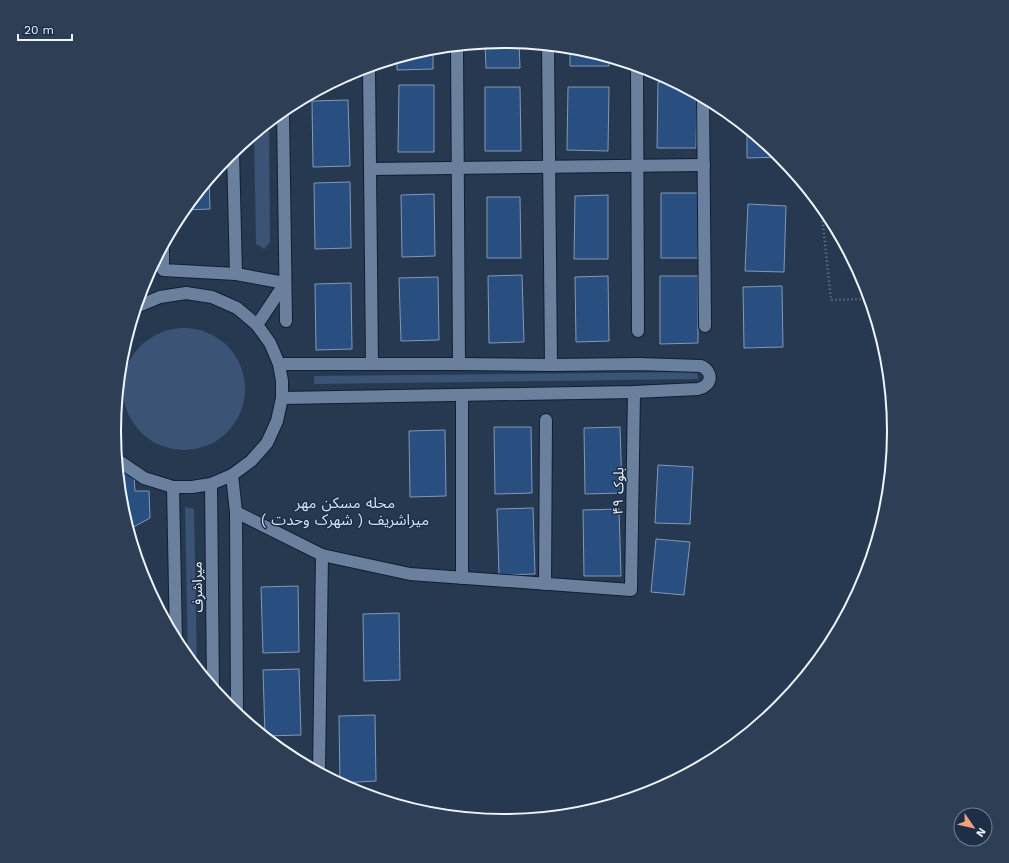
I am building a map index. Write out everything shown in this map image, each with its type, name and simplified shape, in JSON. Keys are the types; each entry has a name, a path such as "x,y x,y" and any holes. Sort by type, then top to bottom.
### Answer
{"street":[{"path":"548,50 551,365"},
{"path":"457,51 459,364"},
{"path":"637,72 638,331"},
{"path":"369,73 372,364"},
{"path":"703,104 705,326"},
{"path":"283,119 286,321"},
{"path":"233,160 236,274"},
{"path":"370,169 704,165"},
{"path":"163,258 163,270 236,274 285,283"},
{"path":"257,325 285,283"},
{"path":"123,463 144,478 173,487 192,487 210,484 232,475 251,461 267,443 277,421 282,398 282,381 279,364 270,343 257,325 237,308 212,297 186,293 160,297 142,304"},
{"path":"279,364 639,364 701,366 705,368 710,376 707,385 698,390 282,398"},
{"name":"بلوک ۴۹","path":"545,584 631,590 634,392"},
{"path":"462,395 462,578"},
{"path":"236,512 322,555 410,574 545,584 546,420"},
{"path":"232,475 236,512 237,707"},
{"name":"میراشرف","path":"210,484 213,680"},
{"name":"میراشرف","path":"173,487 176,629"},
{"path":"319,767 322,555"}],"path":[{"path":"822,217 831,300 865,299"}],"shaded area":[{"path":"269,129 270,242 264,249 256,244 254,141"},
{"path":"184,328 208,332 218,338 235,355 241,365 244,377 244,401 241,413 227,432 208,446 184,450 160,446 141,432 127,413 123,391 127,365 141,346 160,332"},
{"path":"697,372 698,379 314,384 314,376"},
{"path":"185,507 194,509 197,660 188,648"}],"building":[{"path":"485,49 519,49 520,68 486,68"},
{"path":"433,54 433,69 397,70 397,63"},
{"path":"570,54 609,62 609,66 570,66"},
{"path":"658,82 661,82 697,100 696,148 657,148"},
{"path":"399,85 434,85 434,152 398,152"},
{"path":"485,87 520,87 521,151 485,151"},
{"path":"568,87 609,87 608,151 567,150"},
{"path":"348,100 350,166 313,167 312,101"},
{"path":"747,135 773,157 747,158"},
{"path":"350,182 351,248 315,249 314,183"},
{"path":"209,187 210,209 192,210"},
{"path":"661,193 699,193 698,258 661,258"},
{"path":"434,194 435,256 402,257 401,195"},
{"path":"608,195 608,259 574,259 575,196"},
{"path":"487,197 520,197 521,258 487,258"},
{"path":"748,204 786,206 784,272 745,271"},
{"path":"522,275 524,342 489,343 488,276"},
{"path":"608,276 609,341 576,342 575,277"},
{"path":"660,276 698,276 698,343 660,344"},
{"path":"438,277 439,340 401,341 399,278"},
{"path":"351,283 352,349 316,350 315,284"},
{"path":"782,286 783,347 744,348 743,287"},
{"path":"494,427 531,427 532,493 495,494"},
{"path":"620,427 622,493 585,494 584,428"},
{"path":"445,430 446,496 410,497 409,431"},
{"path":"658,465 693,467 690,524 655,523"},
{"path":"123,470 134,477 135,491 149,491 150,518 133,527 128,506"},
{"path":"533,508 535,574 499,575 497,509"},
{"path":"619,509 621,576 584,576 583,510"},
{"path":"656,539 690,542 684,595 651,592"},
{"path":"298,586 299,652 263,653 261,587"},
{"path":"399,613 400,680 364,681 363,614"},
{"path":"299,669 301,735 271,736 265,731 263,670"},
{"path":"375,715 376,781 351,782 340,777 339,716"}],"district":[{"name":"محله مسکن مهر میراشریف ( شهرک وحدت )","path":"345,512"}]}
